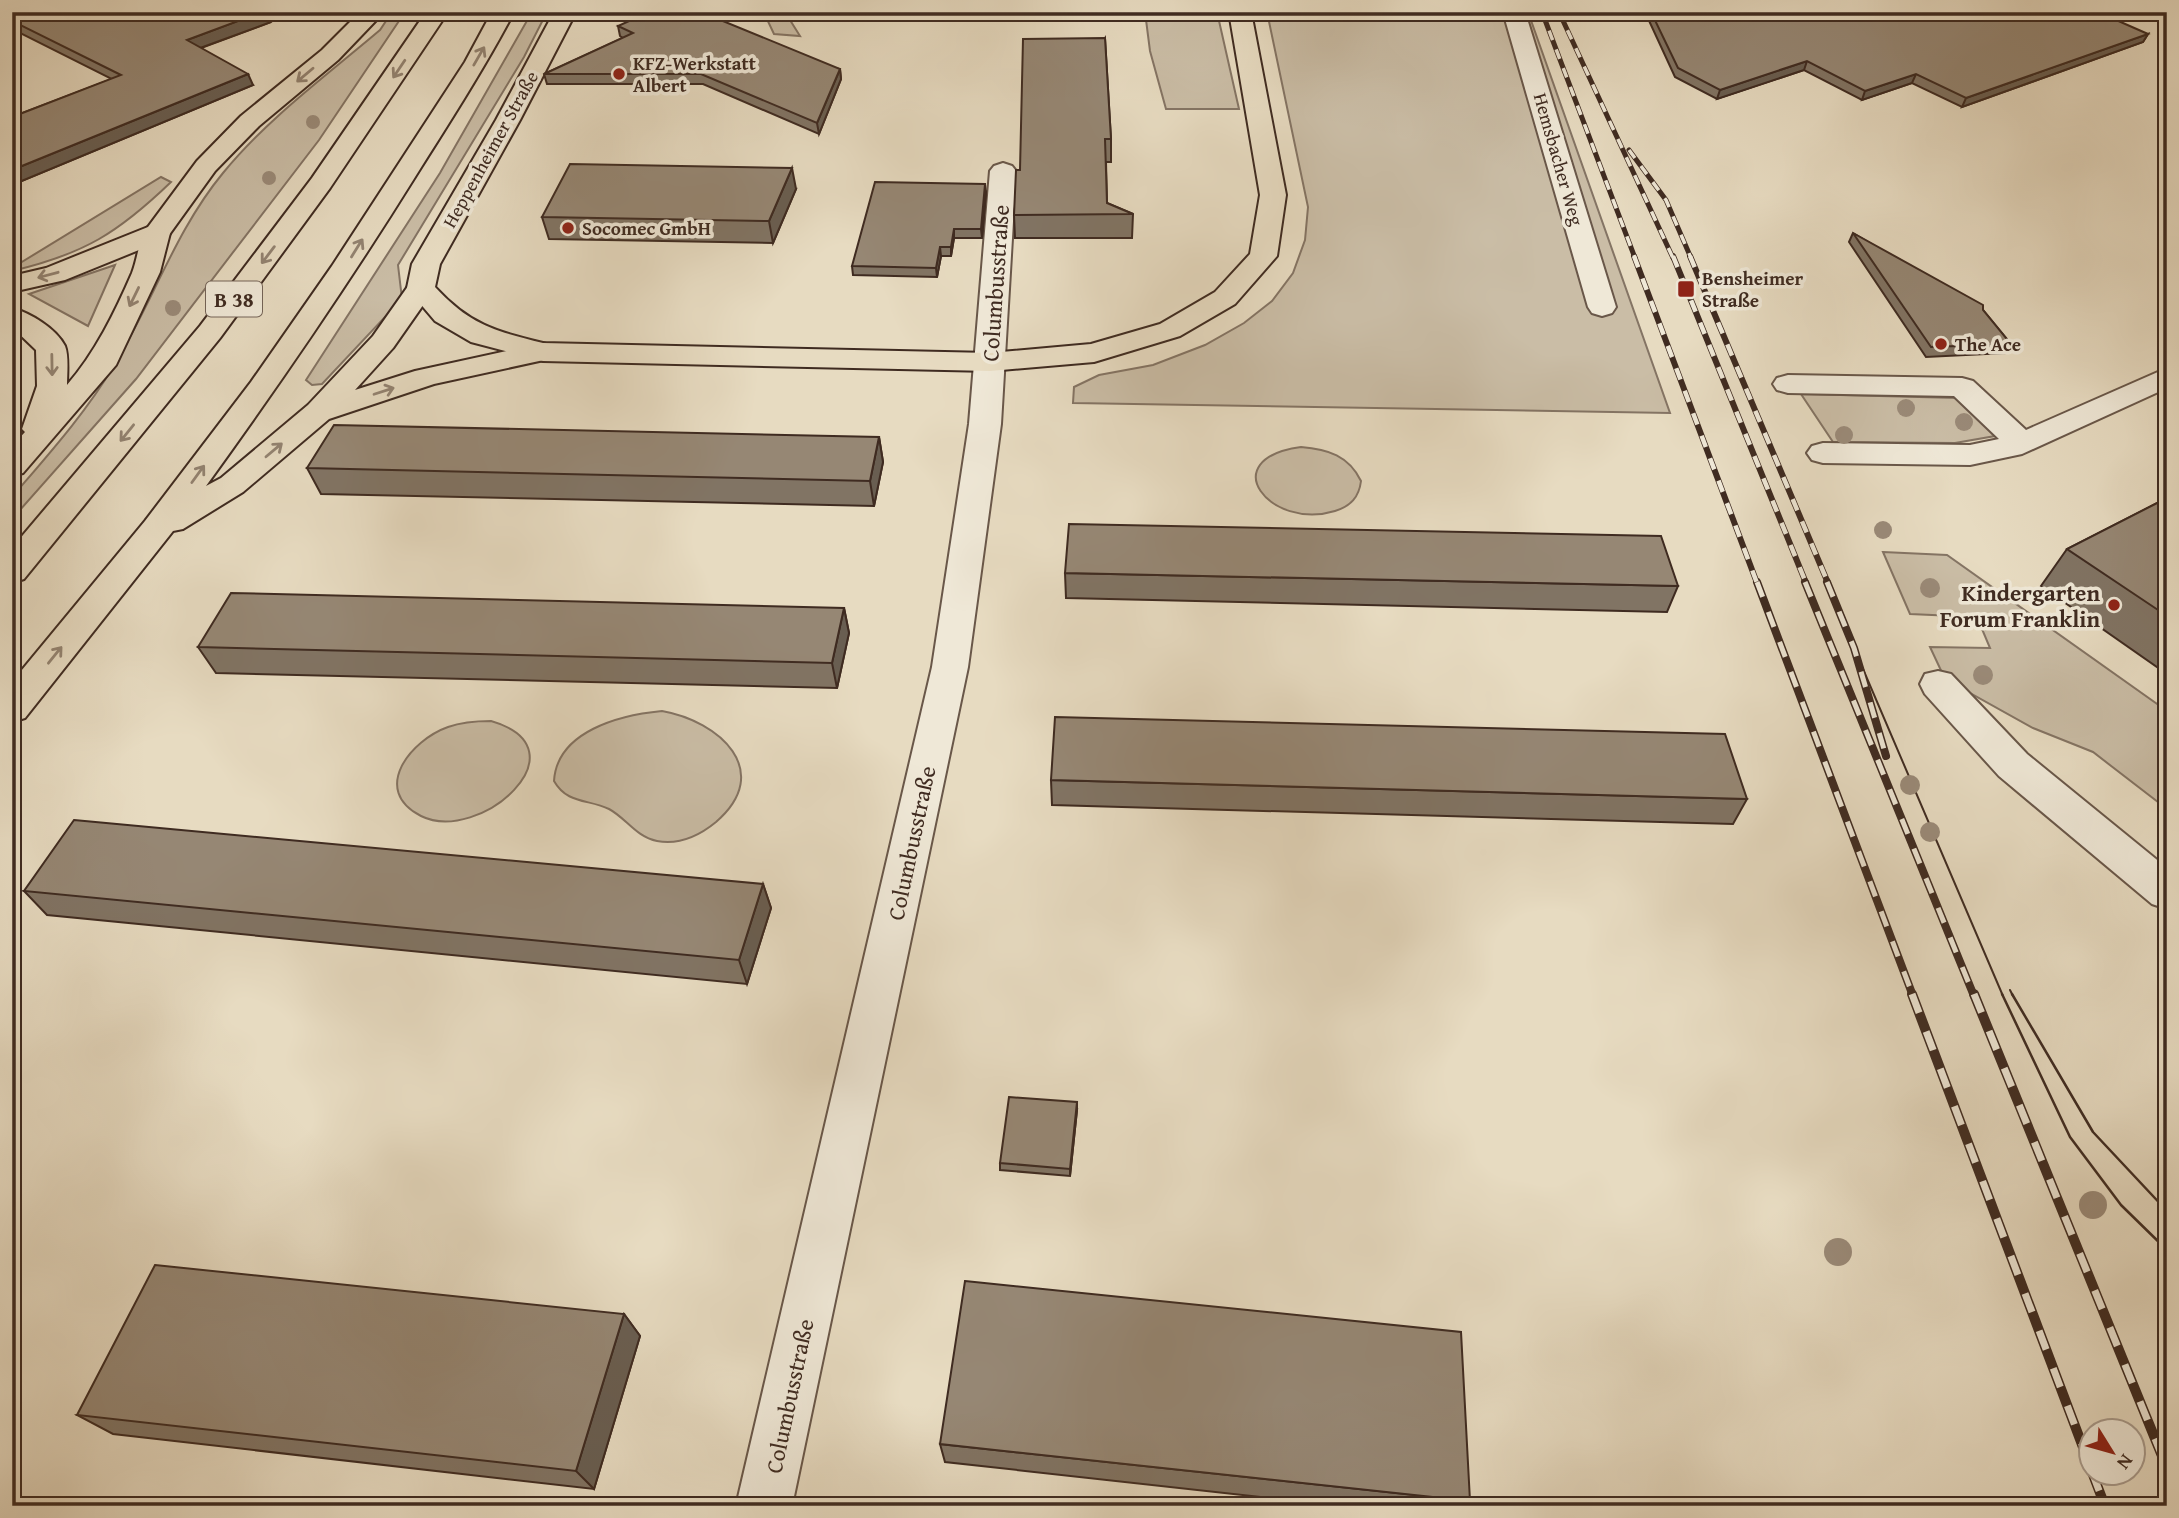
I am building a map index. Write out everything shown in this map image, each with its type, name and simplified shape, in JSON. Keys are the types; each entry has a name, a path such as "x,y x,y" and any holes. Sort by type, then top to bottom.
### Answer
{"main road":[{"path":"23,454 101,365 146,272 157,233 206,166 250,121 338,47 373,12"},
{"name":"B 38","path":"12,571 210,332 321,183 437,12"},
{"path":"12,708 157,529 262,387 345,267 476,62 503,12"},
{"name":"Heppenheimer Straße","path":"319,412 383,342 421,288 426,264 508,120 565,12"},
{"path":"421,288 445,315 481,336 543,352 990,362 1094,353 1170,330 1225,298 1263,256 1273,195 1240,12"},
{"path":"12,284 55,274 157,233"},
{"path":"12,317 24,321 51,348 52,386 23,454"},
{"path":"157,529 232,485 319,412 426,377 543,352"}],"street":[{"name":"Hemsbacher Weg","path":"1514,12 1602,307"},
{"name":"Columbusstraße","path":"764,1506 950,667 974,516 990,362 1003,171"},
{"path":"1823,453 1970,455 2022,444 2167,377"},
{"path":"1788,384 1962,387 2022,444"},
{"path":"1938,684 2013,765 2167,892"}],"shaded area":[{"path":"392,12 405,12 319,140 136,379 12,519 12,497 65,434 102,384 127,343 177,243 206,195 259,134 380,30"},
{"path":"532,12 547,12 524,57 398,265 402,299 322,384 312,385 306,380 440,173"},
{"path":"761,12 785,12 800,36 774,34"},
{"path":"1145,12 1217,12 1239,109 1166,109 1150,51"},
{"path":"1267,12 1528,12 1670,413 1073,403 1074,387 1099,375 1153,365 1205,345 1244,323 1272,301 1293,273 1305,240 1308,207"},
{"path":"161,177 171,182 134,215 99,239 60,257 12,271 12,268"},
{"path":"115,265 88,326 29,294"},
{"path":"1801,394 1958,398 1995,436 1955,443 1833,442"},
{"path":"1301,447 1329,452 1350,465 1361,481 1350,504 1335,511 1311,514 1290,511 1272,503 1261,491 1256,478 1260,465 1275,454"},
{"path":"1883,552 1947,555 2167,711 2167,809 2093,752 2033,728 1945,679 1930,647 1990,648 1977,617 1910,614"},
{"path":"662,711 703,725 720,737 732,751 740,767 740,785 733,803 716,822 703,831 673,842 657,841 643,836 609,809 565,794 554,781 558,764 566,750 578,738 610,722"},
{"path":"491,721 518,734 529,752 527,771 514,790 494,806 470,817 445,821 421,816 406,805 398,793 397,780 410,754 421,743 434,733 453,725"}],"building":[{"path":"12,12 262,12 187,40 248,74 12,170 12,117 121,75 12,21"},
{"path":"649,12 701,12 840,69 817,123 701,74 544,74 633,33 618,26"},
{"path":"1651,12 2004,12 2019,19 2040,12 2098,12 2148,34 1966,98 1916,74 1865,91 1807,61 1720,90 1678,68"},
{"path":"1105,38 1111,139 1105,139 1107,203 1133,214 1014,215 1016,170 1020,170 1023,39"},
{"path":"570,164 792,168 769,221 542,217"},
{"path":"875,182 985,184 981,229 954,229 951,247 940,247 936,268 852,266"},
{"path":"1853,233 1983,305 1983,310 2011,344 1931,347"},
{"path":"334,425 879,437 870,481 307,468"},
{"path":"2167,498 2167,616 2067,549"},
{"path":"1069,524 1661,536 1678,586 1065,573"},
{"path":"231,593 844,608 832,663 198,647"},
{"path":"1055,717 1725,734 1747,799 1051,780"},
{"path":"74,820 763,884 739,960 24,891"},
{"path":"1009,1097 1077,1102 1070,1169 1000,1163"},
{"path":"155,1265 624,1314 576,1471 77,1415"},
{"path":"965,1281 1461,1332 1470,1501 940,1444"}],"tram line":[{"path":"1854,648 2003,996"},
{"path":"2010,990 2012,994"},
{"path":"2002,994 2070,1137 2121,1205 2167,1250"},
{"path":"2012,994 2093,1132 2167,1211"}],"railway":[{"path":"1542,12 1635,258"},
{"path":"1559,12 1673,258"},
{"path":"1629,150 1666,200 1691,258"},
{"path":"1634,256 1757,583"},
{"path":"1673,256 1806,583"},
{"path":"1690,256 1828,583"},
{"path":"1757,582 1913,996"},
{"path":"1805,582 1974,996"},
{"path":"1827,582 1854,648 1886,756"},
{"path":"1912,994 2078,1434"},
{"path":"1974,994 2167,1468"},
{"path":"2097,1486 2105,1506"}],"place":[{"name":"KFZ-Werkstatt Albert","path":"619,74"},
{"name":"Socomec GmbH","path":"568,228"},
{"name":"Bensheimer Straße","path":"1686,289"},
{"name":"The Ace","path":"1941,344"},
{"name":"Kindergarten Forum Franklin","path":"2114,605"}]}
